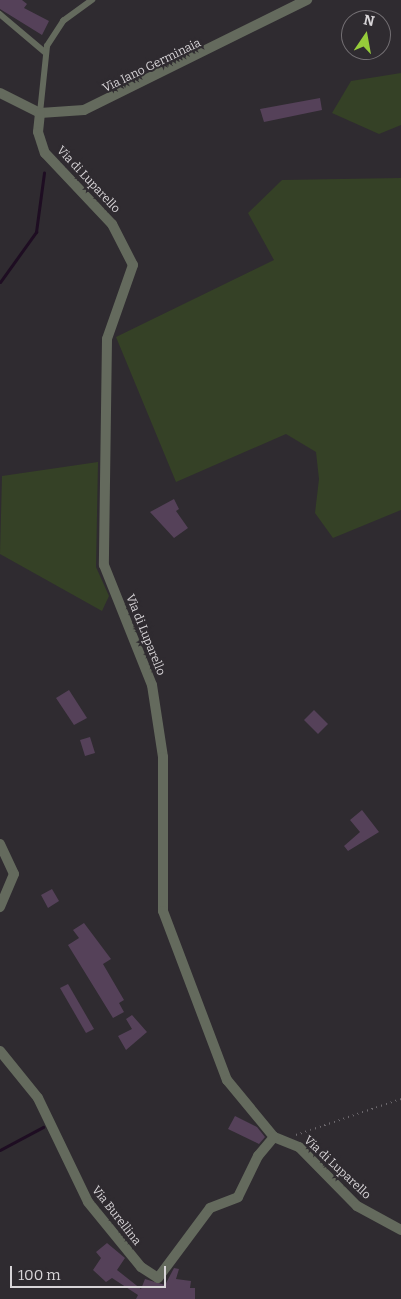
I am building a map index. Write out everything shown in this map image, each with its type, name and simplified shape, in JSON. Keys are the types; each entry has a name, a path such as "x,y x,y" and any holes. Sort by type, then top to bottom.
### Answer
{"street":[{"name":"Via Iano Germinaia","path":"40,112 99,105 307,0"},
{"path":"0,93 40,112"},
{"name":"Via di Luparello","path":"40,112 38,132 45,153 112,224 133,265 107,339 104,565 152,685 164,758 163,911 222,1072 274,1137 299,1148 357,1206 401,1230"},
{"path":"0,844 14,874 0,907"},
{"name":"Via Burellina","path":"0,1052 38,1098 88,1202 141,1267 158,1278 210,1208 238,1197 258,1156 274,1137"}],"lane":[{"path":"40,112 46,52 63,21 92,0"},
{"path":"0,14 46,52"}],"path":[{"path":"274,1137 300,1134 401,1099"}],"green space":[{"path":"401,73 401,125 379,134 332,113 351,81"},
{"path":"401,178 401,510 333,538 315,513 319,479 316,452 286,434 176,482 116,337 274,260 248,213 282,180"},
{"path":"98,462 96,567 109,596 102,611 0,554 2,476"}],"building":[{"path":"0,0 22,0 27,4 24,8 49,21 42,35 0,9"},
{"path":"320,98 322,110 264,122 260,109"},
{"path":"174,499 179,509 176,511 188,528 174,538 150,512"},
{"path":"69,690 87,718 74,725 56,698"},
{"path":"314,710 328,724 318,734 304,720"},
{"path":"90,737 95,753 85,756 80,740"},
{"path":"362,810 379,832 348,851 344,846 360,832 350,820"},
{"path":"52,889 59,901 48,908 41,895"},
{"path":"84,923 111,959 103,964 124,1000 119,1003 124,1012 113,1018 68,945 79,938 73,930"},
{"path":"68,984 94,1029 86,1033 60,988"},
{"path":"132,1015 147,1032 126,1050 118,1036 132,1029 126,1019"},
{"path":"235,1116 257,1127 265,1137 259,1144 228,1129"},
{"path":"107,1243 125,1258 117,1270 141,1289 145,1279 165,1285 174,1268 179,1269 176,1279 191,1281 190,1288 195,1288 195,1299 136,1299 138,1295 112,1278 106,1282 93,1270 101,1258 96,1252"}],"waterway":[{"path":"0,282 36,232 44,173"},
{"path":"0,1150 43,1127"}]}
